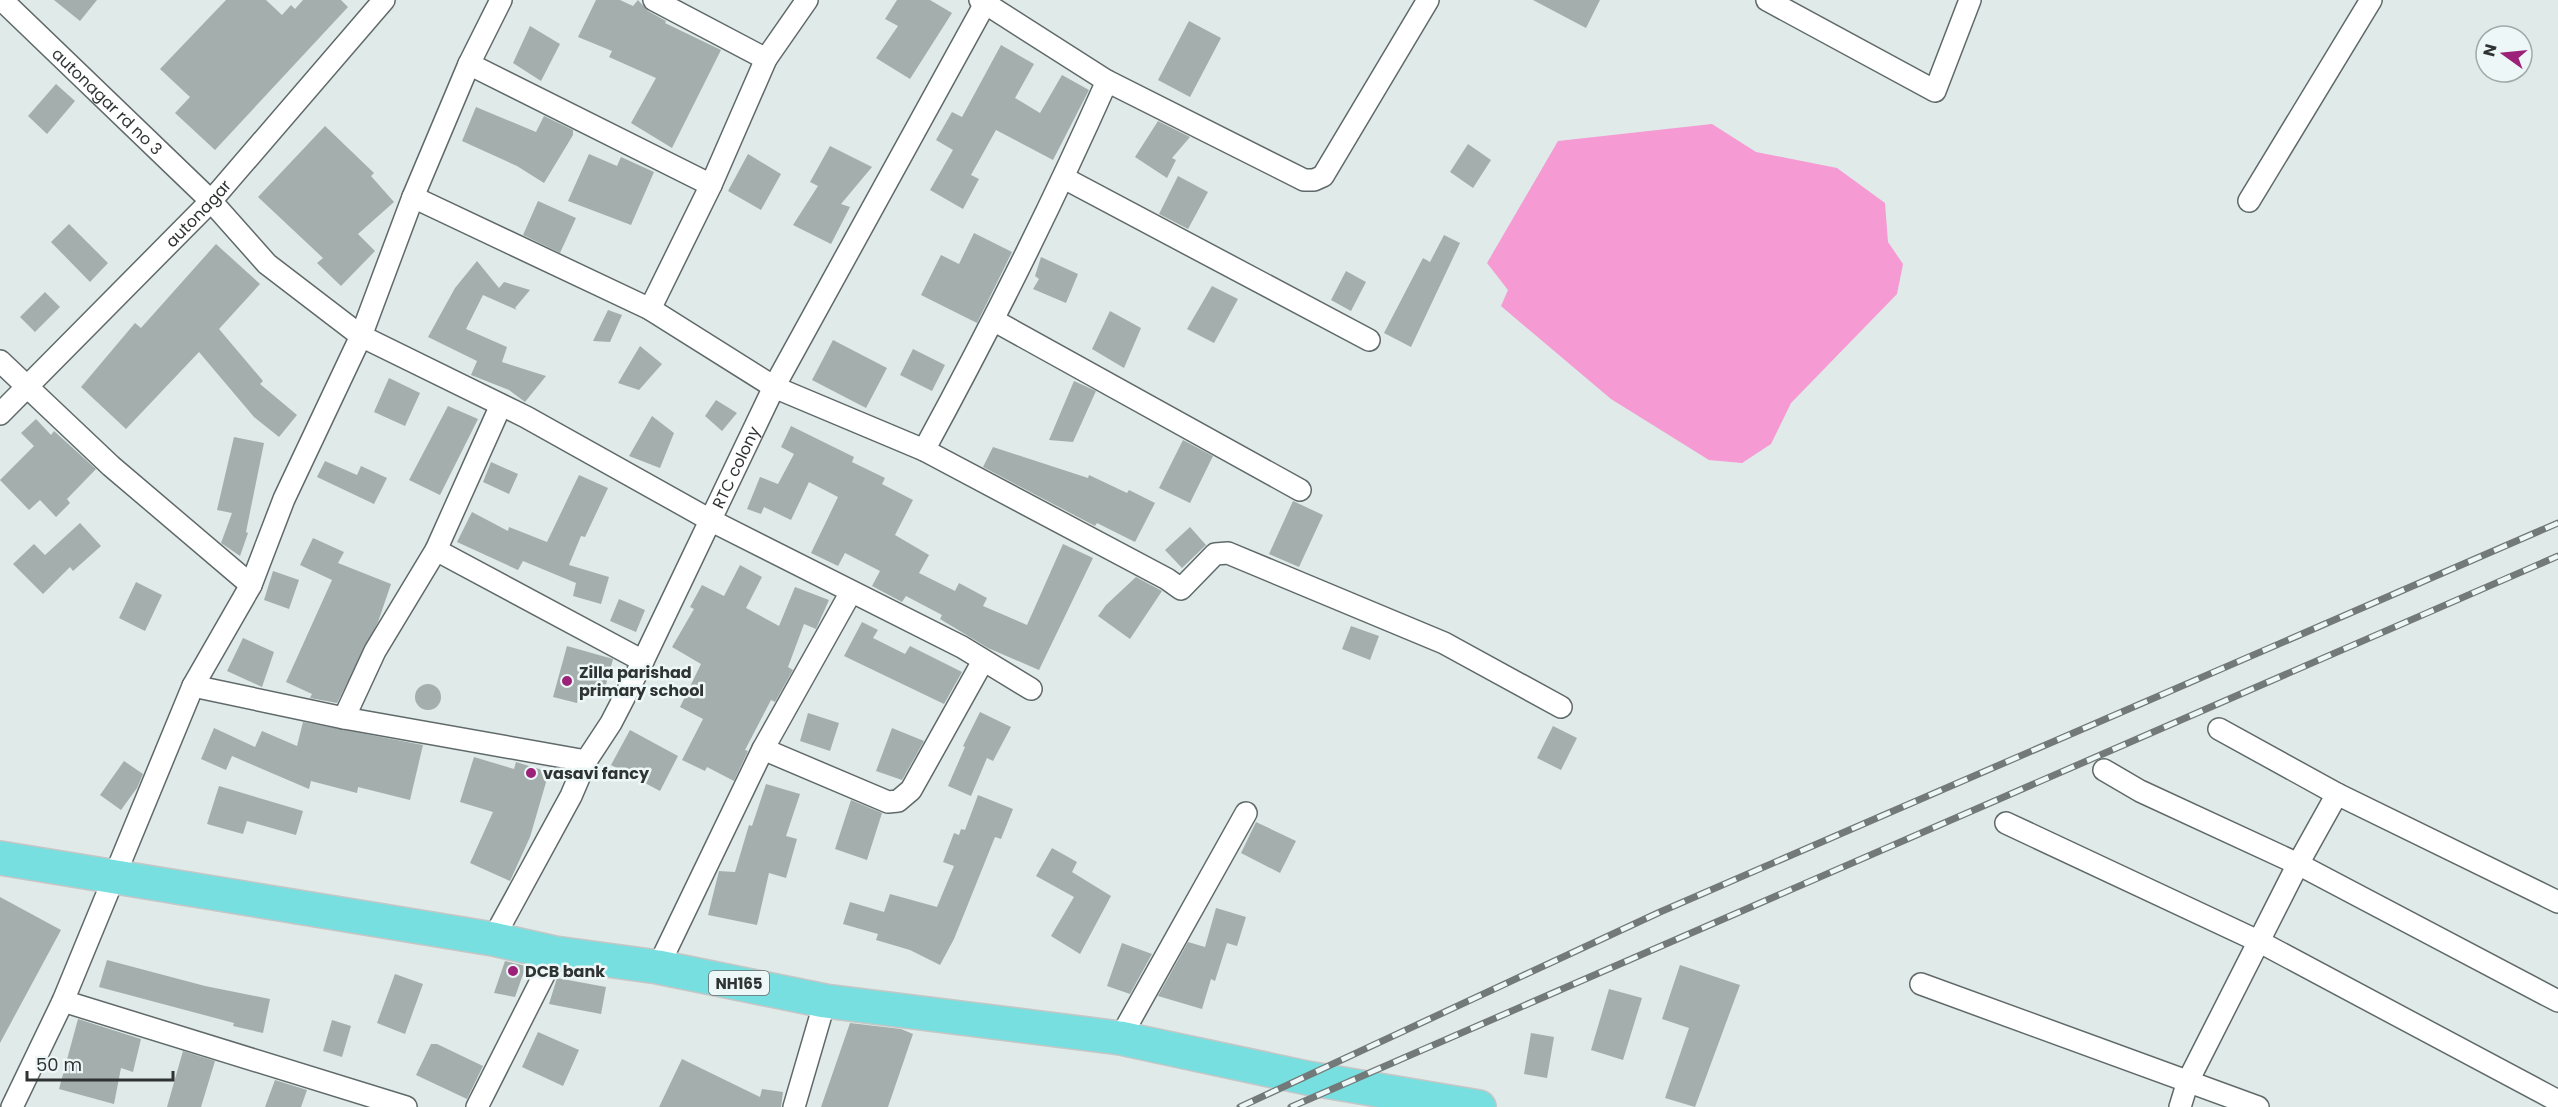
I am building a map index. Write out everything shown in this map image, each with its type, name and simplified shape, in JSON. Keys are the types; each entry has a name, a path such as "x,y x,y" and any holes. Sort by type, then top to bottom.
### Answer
{"highway":[{"name":"NH165","path":"0,858 493,939 555,953 658,967 825,1001 1120,1038 1307,1078 1467,1106"}],"street":[{"name":"autonagar rd no 3","path":"2,0 211,201 267,264 361,336 501,405 712,521 962,647 1031,689"},
{"path":"12,1107 63,1001 193,686 251,585 284,499 361,336 413,196 469,64 501,0"},
{"path":"654,0 766,59"},
{"path":"650,309 711,186 766,59 807,0"},
{"path":"984,1 1107,81 1304,180 1314,180 1323,176 1428,0"},
{"path":"1767,0 1935,91 1964,2"},
{"path":"2249,201 2371,0"},
{"name":"RTC colony","path":"493,939 572,796 586,761 611,723 643,661 712,521 774,387 984,1"},
{"name":"autonagar","path":"0,414 211,201 376,3"},
{"path":"469,64 711,186"},
{"path":"924,450 995,321 1064,178 1107,81"},
{"path":"1064,178 1370,340"},
{"path":"413,196 650,309 774,387 924,450 1181,589 1215,554 1228,553 1444,643 1561,707"},
{"path":"995,321 1300,490"},
{"path":"0,360 111,466 251,585"},
{"path":"344,718 375,651 436,550 501,405"},
{"path":"436,550 643,661"},
{"path":"658,967 763,749 851,592"},
{"path":"763,749 888,801 898,801 911,790 983,661"},
{"path":"193,686 344,718 586,761"},
{"path":"2219,729 2337,794 2558,902"},
{"path":"2104,770 2140,791 2298,864 2558,1001"},
{"path":"2180,1107 2188,1081 2258,941 2337,794"},
{"path":"1120,1038 1246,813"},
{"path":"2006,823 2258,941 2558,1101"},
{"path":"477,1107 555,953"},
{"path":"1920,984 2258,1107"},
{"path":"63,1001 353,1099 406,1107"},
{"path":"794,1107 825,1001"}],"shaded area":[{"path":"1712,124 1756,152 1837,168 1885,203 1888,242 1903,264 1897,294 1791,403 1771,444 1742,463 1709,460 1611,399 1501,306 1508,290 1487,263 1558,141"}],"building":[{"path":"54,0 97,0 80,21"},
{"path":"226,0 266,0 282,15 291,5 295,9 303,0 341,0 348,7 215,150 175,113 190,97 160,69"},
{"path":"596,0 620,0 633,6 638,0 648,11 666,21 665,23 721,50 672,148 631,123 656,78 609,57 612,51 578,37"},
{"path":"897,0 930,0 952,13 910,79 876,58 898,26 885,19"},
{"path":"1533,0 1600,0 1586,28"},
{"path":"1189,21 1221,38 1190,97 1158,80"},
{"path":"530,26 560,44 541,81 513,63"},
{"path":"1001,45 1034,64 1015,98 1040,113 1062,75 1089,90 1053,160 996,130 971,175 979,179 963,209 930,190 953,150 936,140 952,112 962,117"},
{"path":"56,84 75,101 47,134 28,116"},
{"path":"476,107 536,132 544,116 573,130 573,135 544,183 517,166 462,141"},
{"path":"1158,121 1190,137 1172,158 1176,160 1167,178 1135,157"},
{"path":"325,126 374,173 371,176 394,202 358,234 375,251 341,286 317,263 323,258 258,197"},
{"path":"1468,144 1491,160 1473,188 1450,172"},
{"path":"830,146 872,167 841,204 850,207 831,244 793,225 818,186 810,182"},
{"path":"589,154 617,166 621,157 654,172 631,225 568,201"},
{"path":"748,154 781,174 761,210 728,191"},
{"path":"1178,176 1208,192 1188,229 1159,214"},
{"path":"538,201 576,218 560,253 523,235"},
{"path":"69,224 108,263 90,282 51,242"},
{"path":"974,233 1012,252 977,323 921,295 941,255 959,264"},
{"path":"1444,235 1460,243 1411,347 1384,333 1423,258 1430,262"},
{"path":"216,244 260,284 219,329 263,381 260,384 297,415 279,437 254,417 199,352 126,429 81,387 135,323 141,328"},
{"path":"1041,257 1078,274 1066,303 1033,289 1039,279 1035,276"},
{"path":"477,261 499,288 504,282 530,290 515,308 517,310 483,295 466,329 507,347 502,362 546,376 525,402 509,390 471,375 477,361 428,337 455,288"},
{"path":"1346,271 1366,282 1351,311 1331,300"},
{"path":"1212,286 1238,299 1214,343 1187,329"},
{"path":"45,292 60,307 35,332 20,317"},
{"path":"608,310 622,315 610,342 593,341"},
{"path":"1110,311 1141,328 1124,368 1092,349"},
{"path":"833,340 887,368 866,408 812,380"},
{"path":"640,346 662,364 639,390 618,383"},
{"path":"913,349 945,365 932,391 900,375"},
{"path":"389,378 420,393 405,426 374,412"},
{"path":"1074,381 1096,391 1073,442 1049,440"},
{"path":"716,400 737,413 722,431 705,416"},
{"path":"448,406 478,419 440,495 409,480"},
{"path":"652,416 674,433 660,468 629,456"},
{"path":"36,419 51,435 54,431 96,469 67,499 70,503 56,517 40,500 29,510 0,480 34,446 21,433"},
{"path":"791,426 854,457 852,462 885,478 882,484 913,500 895,535 929,555 919,573 955,591 959,583 987,598 983,606 1027,625 1063,544 1093,558 1039,670 988,648 940,619 942,615 906,596 902,602 872,586 880,571 845,553 838,566 811,553 838,497 809,482 791,520 764,507 761,514 747,509 760,477 778,484 794,454 781,447"},
{"path":"234,437 264,443 246,532 248,533 240,556 221,543 232,513 217,510"},
{"path":"1183,440 1213,456 1190,503 1159,488"},
{"path":"993,447 1088,478 1089,475 1127,493 1129,490 1155,503 1135,542 1097,523 1095,526 983,467"},
{"path":"325,461 357,475 361,466 387,478 374,504 317,477"},
{"path":"491,462 518,474 509,494 483,482"},
{"path":"579,475 608,488 585,537 581,536 569,565 609,577 601,604 573,596 576,583 523,561 518,570 457,542 472,512 508,531 509,527 547,542"},
{"path":"1293,501 1323,515 1299,567 1269,554"},
{"path":"80,523 101,546 73,571 70,567 43,594 13,564 34,544 45,555"},
{"path":"1190,527 1206,545 1182,568 1165,550"},
{"path":"313,538 344,552 338,563 391,584 378,622 337,703 310,698 312,694 286,682 332,580 300,565"},
{"path":"740,565 762,577 746,608 779,626 795,587 829,600 816,629 804,624 788,667 793,670 775,702 771,700 745,750 748,751 734,781 707,767 705,771 682,760 703,719 680,707 701,664 672,647 694,609 690,607 702,585 724,596"},
{"path":"273,571 299,580 289,609 264,600"},
{"path":"1136,577 1162,591 1130,639 1098,616 1106,605"},
{"path":"136,582 162,595 145,631 119,618"},
{"path":"619,599 645,610 636,632 610,621"},
{"path":"862,622 878,630 873,638 905,654 910,646 962,672 944,704 844,656"},
{"path":"1351,626 1379,636 1370,660 1342,649"},
{"path":"243,638 274,652 262,687 227,671"},
{"path":"567,646 613,659 604,692 582,686 577,703 553,697"},
{"path":"428,684 437,688 441,697 437,706 428,710 419,706 415,697 419,688"},
{"path":"980,712 1011,727 993,761 987,758 971,796 948,786 965,747 963,746"},
{"path":"808,713 839,723 830,751 800,741"},
{"path":"303,722 423,745 410,800 358,787 357,793 311,781 309,789 232,756 226,770 201,759 214,728 255,747 262,731 297,746"},
{"path":"1553,726 1577,738 1561,770 1537,758"},
{"path":"892,728 924,741 902,780 876,771"},
{"path":"630,730 678,756 660,791 611,765"},
{"path":"474,757 514,769 516,762 549,772 530,837 510,881 470,863 493,812 460,802"},
{"path":"124,761 143,774 137,788 121,810 100,795"},
{"path":"766,784 800,794 786,836 797,839 786,878 769,873 757,925 708,915 719,871 735,872 749,825 752,826"},
{"path":"219,786 303,811 296,835 247,821 243,834 207,824"},
{"path":"978,795 1013,809 1001,839 995,837 954,939 940,965 910,950 876,940 878,934 843,924 850,902 884,912 890,894 937,907 954,866 943,862 954,833 959,835 961,829 965,830"},
{"path":"851,800 882,813 867,860 835,849"},
{"path":"1256,822 1296,841 1280,873 1241,853"},
{"path":"1052,848 1077,862 1072,872 1111,896 1080,954 1051,936 1074,897 1036,876"},
{"path":"0,897 61,930 0,1043"},
{"path":"1216,908 1246,917 1237,946 1227,943 1215,981 1211,979 1202,1009 1158,996 1188,942 1205,947"},
{"path":"1122,943 1152,954 1130,994 1107,986"},
{"path":"107,960 205,986 270,999 263,1033 99,987"},
{"path":"505,961 526,966 515,997 494,993"},
{"path":"1680,965 1740,985 1695,1107 1665,1098 1689,1028 1662,1019"},
{"path":"395,974 423,984 405,1034 377,1023"},
{"path":"557,978 606,987 601,1014 549,1004"},
{"path":"1609,989 1642,998 1623,1060 1591,1050"},
{"path":"78,1019 141,1039 133,1072 121,1068 114,1104 59,1089"},
{"path":"332,1020 351,1026 342,1057 323,1051"},
{"path":"850,1023 901,1029 913,1034 888,1107 821,1107"},
{"path":"538,1032 579,1050 563,1086 522,1067"},
{"path":"1531,1033 1554,1037 1547,1078 1524,1074"},
{"path":"431,1044 437,1044 483,1066 467,1099 416,1075"},
{"path":"183,1051 215,1061 201,1107 167,1107"},
{"path":"682,1059 760,1097 762,1089 783,1092 781,1107 659,1107"},
{"path":"275,1080 307,1090 301,1107 265,1107"}],"railway":[{"path":"1240,1107 1660,912 2558,523"},
{"path":"1291,1107 2558,556"}],"place":[{"name":"Zilla parishad primary school","path":"567,681"},
{"name":"vasavi fancy","path":"531,773"},
{"name":"DCB bank","path":"513,971"}]}
